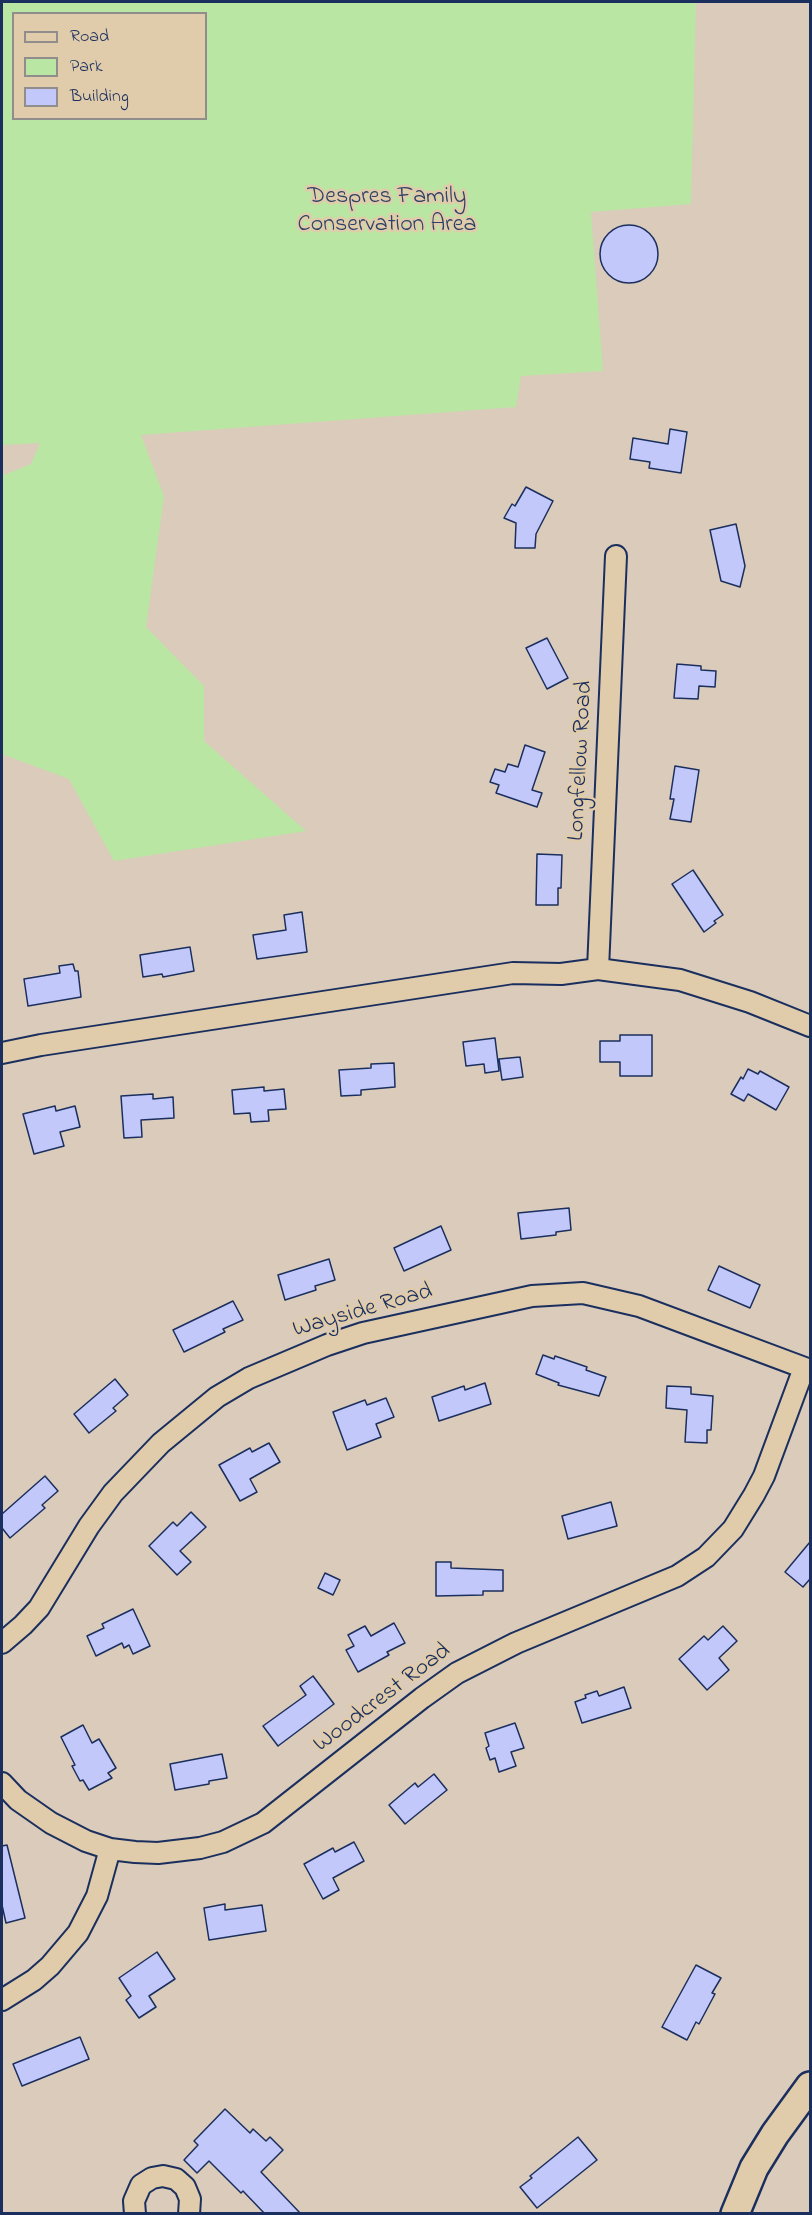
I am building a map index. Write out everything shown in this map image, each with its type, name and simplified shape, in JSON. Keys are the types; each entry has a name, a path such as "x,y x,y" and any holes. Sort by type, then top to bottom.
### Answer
{"street":[{"name":"Longfellow Road","path":"598,969 616,556"},
{"path":"2,1053 41,1045 513,973 561,974 598,969 680,980 750,1002 810,1026"},
{"name":"Wayside Road","path":"2,1643 39,1608 89,1526 113,1493 161,1443 217,1397 249,1378 327,1345 363,1333 532,1296 583,1293 639,1306 807,1369"},
{"name":"Woodcrest Road","path":"2,1783 18,1800 51,1823 86,1841 110,1849 135,1852 180,1851 223,1842 243,1833 280,1811 422,1698 457,1673 516,1643 659,1584 692,1568 706,1557 733,1529 754,1495 764,1476 807,1369"},
{"path":"2,2000 34,1980 50,1966 78,1933 97,1896 110,1849"},
{"path":"735,2214 754,2168 775,2134 810,2086"},
{"path":"135,2214 134,2201 138,2190 146,2181 163,2176 176,2179 185,2187 190,2199 189,2214"}],"green space":[{"name":"Despres Family Conservation Area","path":"2,2 696,2 691,204 591,212 603,371 521,376 516,407 141,435 164,496 146,627 204,686 204,741 306,831 114,861 69,779 2,754 2,462 4,475 31,464 40,443 2,445"}],"building":[{"path":"629,225 640,227 653,238 658,254 656,265 645,278 629,283 618,281 605,270 600,254 602,243 613,230"},
{"path":"670,429 687,432 681,473 649,468 650,462 630,459 633,438 668,444"},
{"path":"526,487 553,501 536,534 535,548 515,548 516,523 504,518 512,504 515,506"},
{"path":"736,524 745,566 740,587 721,581 710,530"},
{"path":"547,638 568,678 547,689 526,648"},
{"path":"677,664 701,666 701,670 716,671 715,687 699,686 698,699 674,698"},
{"path":"525,745 545,752 532,790 542,793 537,807 496,793 499,785 490,782 495,769 505,772 508,764 518,767"},
{"path":"675,766 699,770 691,822 670,819 674,799 670,799"},
{"path":"537,854 562,855 558,905 536,905"},
{"path":"693,870 723,915 704,932 672,884"},
{"path":"302,912 307,952 257,959 253,935 286,930 284,915"},
{"path":"190,947 194,971 163,977 162,974 143,977 140,955"},
{"path":"73,964 75,971 78,971 81,997 28,1006 24,979 60,973 59,966"},
{"path":"620,1035 652,1035 652,1076 620,1076 620,1062 600,1062 600,1041 620,1041"},
{"path":"495,1038 499,1071 485,1073 484,1064 466,1066 463,1042"},
{"path":"520,1057 523,1077 502,1080 499,1059"},
{"path":"394,1063 395,1087 361,1090 361,1095 341,1096 339,1070 371,1068 371,1064"},
{"path":"748,1069 758,1074 760,1071 789,1087 776,1110 748,1094 744,1101 731,1094"},
{"path":"264,1087 264,1091 284,1089 286,1109 268,1110 269,1121 251,1122 250,1113 234,1114 232,1090"},
{"path":"153,1094 153,1099 173,1097 174,1118 141,1120 142,1137 124,1138 121,1096"},
{"path":"55,1106 56,1111 75,1106 80,1127 60,1132 64,1146 34,1154 23,1114"},
{"path":"569,1208 571,1230 556,1232 556,1235 521,1239 518,1213"},
{"path":"441,1226 451,1250 404,1271 394,1248"},
{"path":"329,1259 335,1280 315,1286 316,1290 285,1300 278,1275"},
{"path":"719,1266 760,1285 750,1308 708,1290"},
{"path":"233,1301 243,1320 223,1329 225,1332 184,1352 173,1330"},
{"path":"543,1355 554,1359 555,1356 587,1367 586,1370 606,1377 599,1396 558,1385 559,1383 536,1374"},
{"path":"115,1379 128,1395 113,1408 116,1411 89,1433 74,1414"},
{"path":"485,1383 491,1404 439,1421 432,1397 464,1386 465,1390"},
{"path":"667,1386 691,1387 691,1394 713,1396 711,1430 707,1430 707,1443 685,1442 687,1410 666,1408"},
{"path":"386,1398 394,1417 376,1424 381,1437 347,1450 333,1412 365,1400 367,1405"},
{"path":"269,1443 280,1462 250,1479 257,1492 240,1501 219,1465 250,1448 252,1452"},
{"path":"45,1476 58,1491 42,1505 45,1508 10,1538 2,1528 2,1514"},
{"path":"611,1502 617,1526 568,1539 562,1516"},
{"path":"191,1512 206,1527 180,1551 191,1562 177,1575 149,1546 173,1522 177,1526"},
{"path":"810,1542 810,1579 803,1587 785,1572"},
{"path":"436,1562 451,1562 451,1568 503,1570 503,1591 483,1591 483,1595 436,1596"},
{"path":"325,1573 340,1580 333,1595 318,1588"},
{"path":"133,1609 150,1646 133,1654 129,1645 124,1648 122,1643 96,1656 87,1636 104,1628 102,1624"},
{"path":"394,1623 405,1643 387,1652 389,1655 358,1672 346,1650 354,1646 348,1635 365,1626 371,1636"},
{"path":"723,1626 737,1641 719,1658 729,1670 707,1690 679,1659 704,1636 708,1640"},
{"path":"313,1676 334,1704 278,1746 263,1726 306,1695 300,1686"},
{"path":"624,1687 631,1708 582,1723 575,1702 597,1691 599,1696"},
{"path":"515,1723 524,1748 511,1752 516,1766 499,1772 495,1758 490,1760 485,1733"},
{"path":"83,1725 92,1743 99,1739 116,1768 108,1773 112,1778 89,1790 83,1780 80,1781 72,1766 75,1765 61,1737"},
{"path":"222,1754 227,1778 175,1790 170,1764"},
{"path":"434,1774 447,1790 405,1824 389,1805 415,1783 418,1787"},
{"path":"354,1842 364,1861 333,1878 339,1890 323,1899 304,1864 333,1848 335,1852"},
{"path":"7,1845 25,1918 6,1923 2,1905 2,1846"},
{"path":"225,1904 225,1910 262,1905 266,1931 209,1940 204,1908"},
{"path":"157,1952 175,1979 149,1996 156,2007 139,2018 126,2000 131,1996 119,1978"},
{"path":"696,1965 721,1978 699,2024 696,2022 687,2040 662,2027"},
{"path":"80,2037 89,2059 22,2086 13,2064"},
{"path":"225,2109 250,2133 253,2129 266,2141 270,2137 283,2150 261,2172 301,2214 265,2214 209,2161 197,2173 184,2160 198,2145 194,2141"},
{"path":"578,2137 597,2160 537,2208 520,2187 532,2178 530,2176"}]}
